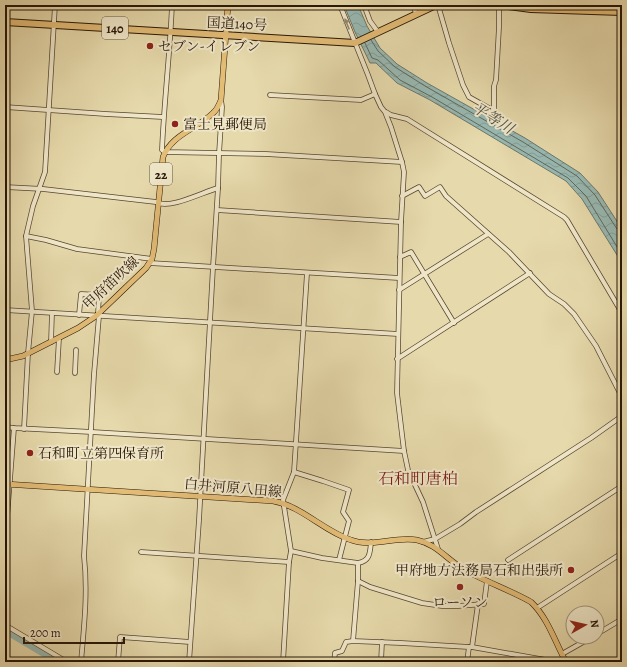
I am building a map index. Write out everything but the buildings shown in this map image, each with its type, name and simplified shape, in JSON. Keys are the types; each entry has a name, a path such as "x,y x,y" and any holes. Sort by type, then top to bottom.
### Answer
{"highway":[{"path":"356,43 437,5"},
{"path":"500,5 531,9 614,8 622,12"},
{"name":"国道140号","path":"5,22 356,43"}],"main road":[{"path":"221,100 228,5"},
{"name":"22","path":"165,152 171,143 177,138 213,114 218,108 221,100"},
{"name":"甲府笛吹線","path":"5,360 16,358 51,342 78,328 98,315 139,275 151,261 154,249 163,156 165,152"},
{"name":"白井河原八田線","path":"7,485 273,501 283,503 298,510 344,538 356,542 407,540 423,542 438,550 460,567 531,602 545,620 566,662"}],"street":[{"path":"24,429 32,311 26,236 33,206 44,172 56,5"},
{"path":"172,5 163,117 162,150 165,152 266,154 402,162"},
{"path":"340,5 375,94 391,127 404,172 396,393 408,470 423,502 438,550"},
{"path":"364,5 370,21 377,32"},
{"path":"412,5 417,14"},
{"path":"437,5 463,85 469,97 494,111 494,86 496,80 500,5"},
{"path":"270,95 361,100 375,94"},
{"path":"189,662 217,210 222,107 221,100"},
{"path":"5,107 163,117"},
{"path":"385,112 407,119 564,217 622,313"},
{"path":"5,187 50,190 156,202 163,205 180,202 218,188"},
{"path":"402,196 419,188 425,196 440,187 446,196 509,252 549,294 564,304 574,314 596,346 622,397"},
{"path":"217,210 401,222"},
{"path":"399,290 488,234"},
{"path":"26,236 77,249 151,261 213,267 399,278"},
{"path":"400,257 411,252 454,323"},
{"path":"282,662 291,552 283,500 294,472 307,273"},
{"path":"397,359 530,273"},
{"path":"79,315 81,294 99,295 84,556 86,576 81,662"},
{"path":"5,310 398,334"},
{"path":"51,342 52,313"},
{"path":"57,372 59,338"},
{"path":"75,373 76,350"},
{"path":"423,542 435,539 460,524 622,416"},
{"path":"5,427 404,451"},
{"path":"5,543 7,485 14,428"},
{"path":"294,472 349,490 343,512 349,521 339,560"},
{"path":"508,560 622,486"},
{"path":"291,552 358,563 367,560 372,542"},
{"path":"142,552 289,562"},
{"path":"537,608 622,554"},
{"path":"353,641 358,563"},
{"path":"358,581 370,587 422,603 442,606 484,604 487,581"},
{"path":"467,662 478,604"},
{"path":"605,629 622,619"},
{"path":"5,625 67,662"},
{"path":"118,662 120,637 190,642"},
{"path":"334,662 334,653 342,651 346,642 353,641 470,647 557,662"},
{"path":"381,662 382,642"},
{"path":"562,654 578,645"}],"water":[{"path":"344,5 358,5 367,26 380,48 397,64 427,83 525,138 580,173 598,192 622,229 622,263 582,199 566,181 430,100 397,83 376,63 370,63"}],"waterway":[{"path":"5,631 57,662"}],"place":[{"name":"セブン-イレブン","path":"150,46"},
{"name":"富士見郵便局","path":"175,124"},
{"name":"石和町立第四保育所","path":"30,453"},
{"name":"甲府地方法務局石和出張所","path":"571,570"},
{"name":"ローソン","path":"460,587"}],"district":[{"name":"石和町唐柏","path":"418,479"}],"water label":[{"name":"平等川","path":"493,118"}]}
